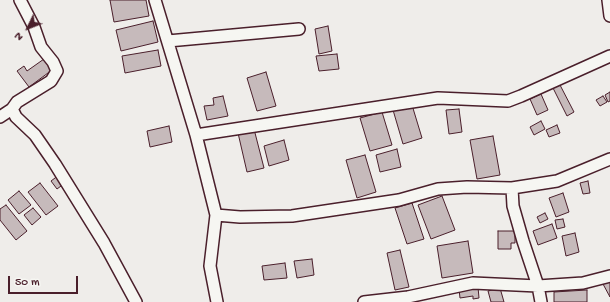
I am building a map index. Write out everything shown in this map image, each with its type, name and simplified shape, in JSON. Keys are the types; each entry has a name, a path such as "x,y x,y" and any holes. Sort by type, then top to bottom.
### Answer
{"street":[{"path":"0,118 12,109 18,102 51,81 57,71 53,62 41,47 34,27 20,0"},
{"path":"155,0 196,135 216,215 210,266 218,302"},
{"path":"608,0 610,16"},
{"path":"168,41 298,29"},
{"path":"196,135 438,98 508,101 610,56"},
{"path":"12,109 16,117 35,135 55,164 104,243 136,302"},
{"path":"216,215 240,217 292,216 399,200 438,189 467,187 512,188 556,181 610,158"},
{"path":"512,188 513,206 538,286 541,302"},
{"path":"364,302 408,297 473,283 538,286 582,283 610,276"}],"building":[{"path":"110,0 146,0 149,16 114,22"},
{"path":"153,21 158,42 121,51 116,30"},
{"path":"328,26 332,51 319,54 315,29"},
{"path":"158,50 161,66 125,73 122,56"},
{"path":"337,54 339,69 319,71 316,56"},
{"path":"44,59 52,70 29,87 17,71 24,66 27,71"},
{"path":"266,72 276,106 257,111 247,78"},
{"path":"560,85 574,112 567,116 553,88"},
{"path":"610,92 610,101 608,102 605,95"},
{"path":"541,94 548,110 537,115 530,99"},
{"path":"223,96 228,116 207,120 204,106 214,105 213,98"},
{"path":"603,96 607,102 600,106 596,100"},
{"path":"412,105 422,138 403,144 393,110"},
{"path":"459,109 462,132 449,134 446,110"},
{"path":"382,112 392,145 370,151 360,118"},
{"path":"541,121 545,129 534,135 530,127"},
{"path":"557,125 560,133 549,137 546,130"},
{"path":"169,126 172,142 150,147 147,131"},
{"path":"254,129 264,168 247,172 238,133"},
{"path":"493,136 500,175 477,179 470,140"},
{"path":"284,140 289,160 269,166 264,146"},
{"path":"397,149 401,167 380,172 376,155"},
{"path":"365,155 376,192 357,198 346,160"},
{"path":"59,175 65,183 57,189 51,181"},
{"path":"588,181 590,193 583,194 580,183"},
{"path":"40,183 58,206 46,215 28,192"},
{"path":"19,191 31,205 19,214 8,200"},
{"path":"563,193 569,212 556,217 549,198"},
{"path":"442,196 455,230 431,239 418,205"},
{"path":"412,203 424,239 407,244 395,208"},
{"path":"6,205 27,231 16,240 0,220 0,209"},
{"path":"33,208 41,217 32,225 24,215"},
{"path":"545,213 548,219 540,223 537,217"},
{"path":"563,219 565,227 557,229 555,220"},
{"path":"552,224 557,238 538,245 533,231"},
{"path":"498,231 515,231 515,243 511,243 511,249 498,249"},
{"path":"575,233 579,252 566,256 562,236"},
{"path":"468,241 473,273 442,278 437,246"},
{"path":"400,250 409,287 395,290 387,253"},
{"path":"312,259 314,275 297,278 294,261"},
{"path":"285,263 287,278 264,280 262,266"},
{"path":"610,280 610,297 603,284"},
{"path":"478,287 479,298 473,299 473,296 460,298 459,289"},
{"path":"500,288 504,302 491,302 488,291"},
{"path":"587,290 587,302 554,302 554,292"}]}
